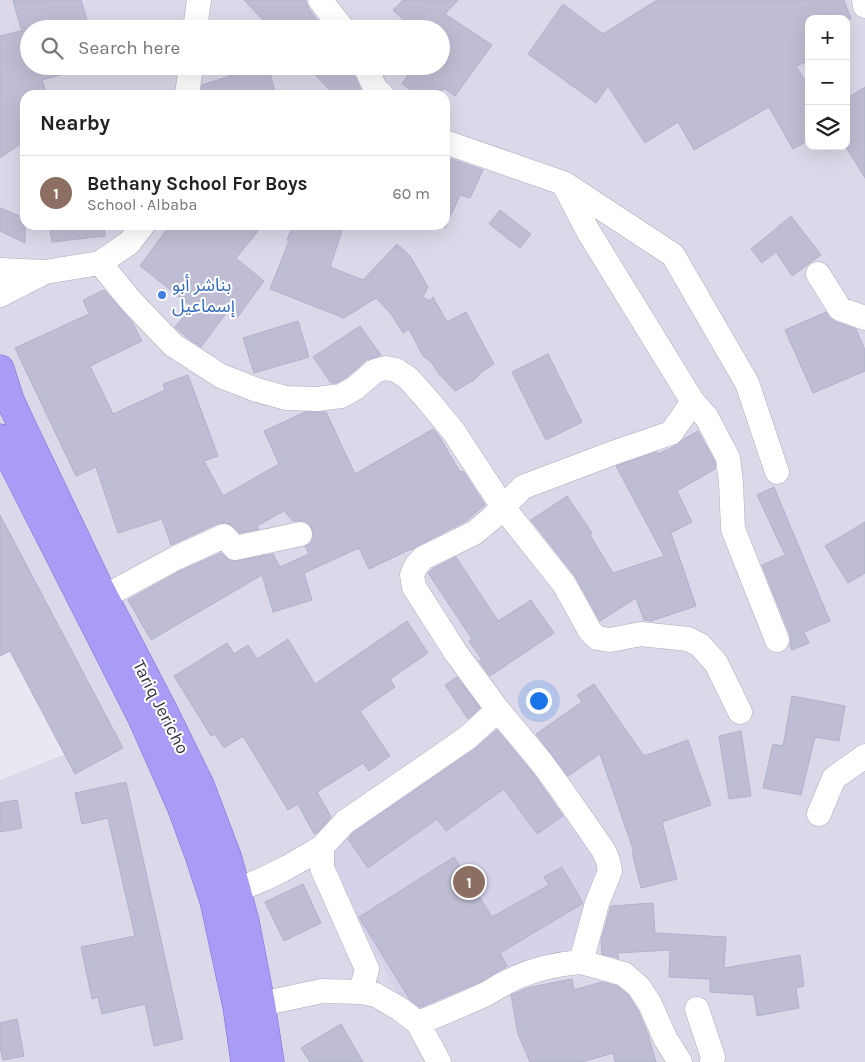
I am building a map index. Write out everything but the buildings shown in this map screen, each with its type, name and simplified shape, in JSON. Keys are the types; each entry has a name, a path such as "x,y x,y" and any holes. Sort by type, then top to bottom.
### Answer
{"main road":[{"name":"Tariq Jericho","path":"0,369 10,400 104,597 200,785 228,859 245,921 248,1006 245,1062"},
{"name":"Tariq Jericho","path":"0,438 142,718 181,806 199,855 248,1006 270,1062"}],"street":[{"path":"197,20 199,0"},
{"path":"320,0 336,20"},
{"path":"864,0 865,6"},
{"path":"188,90 190,75"},
{"path":"369,75 377,90"},
{"path":"450,144 564,183 673,255 747,383 777,472"},
{"path":"564,183 588,231 693,402 706,418 728,458 733,530 777,640"},
{"path":"0,270 45,272 100,263 129,243 139,230"},
{"path":"100,263 131,301 173,345 221,376 257,390 286,398 317,399 341,396 355,388 375,371 386,368 396,370 408,378 454,432 503,507 564,584 590,631 598,638 610,640 641,634 688,639 700,645 716,663 740,712"},
{"path":"0,295 45,272"},
{"path":"818,274 840,309 865,318"},
{"path":"581,962 597,903 610,871 604,851 556,783 456,653 414,587 412,575 416,566 423,558 474,533 492,519 522,487 671,433 693,402"},
{"path":"0,468 17,482 30,498"},
{"path":"104,597 176,558 224,536 235,548 300,534"},
{"path":"236,890 259,882 322,846 345,822 467,738 498,710"},
{"path":"819,814 834,778 865,756"},
{"path":"322,846 322,868 367,969 361,992"},
{"path":"418,1023 530,972 563,963 581,962 624,974 640,987 665,1038 680,1062"},
{"path":"248,1006 322,990 361,992 376,995 400,1009 418,1023 439,1062"},
{"path":"697,1009 712,1062"}],"shaded area":[{"path":"0,0 865,0 865,1062 0,1062 0,780 68,753 0,583"},
{"path":"503,724 605,867 569,952 423,1014 403,1003 345,896 332,861 337,837"}],"place":[{"name":"بناشر أبو إسماعيل","path":"162,295"},
{"name":"Bethany School For Boys","path":"469,882"}]}
